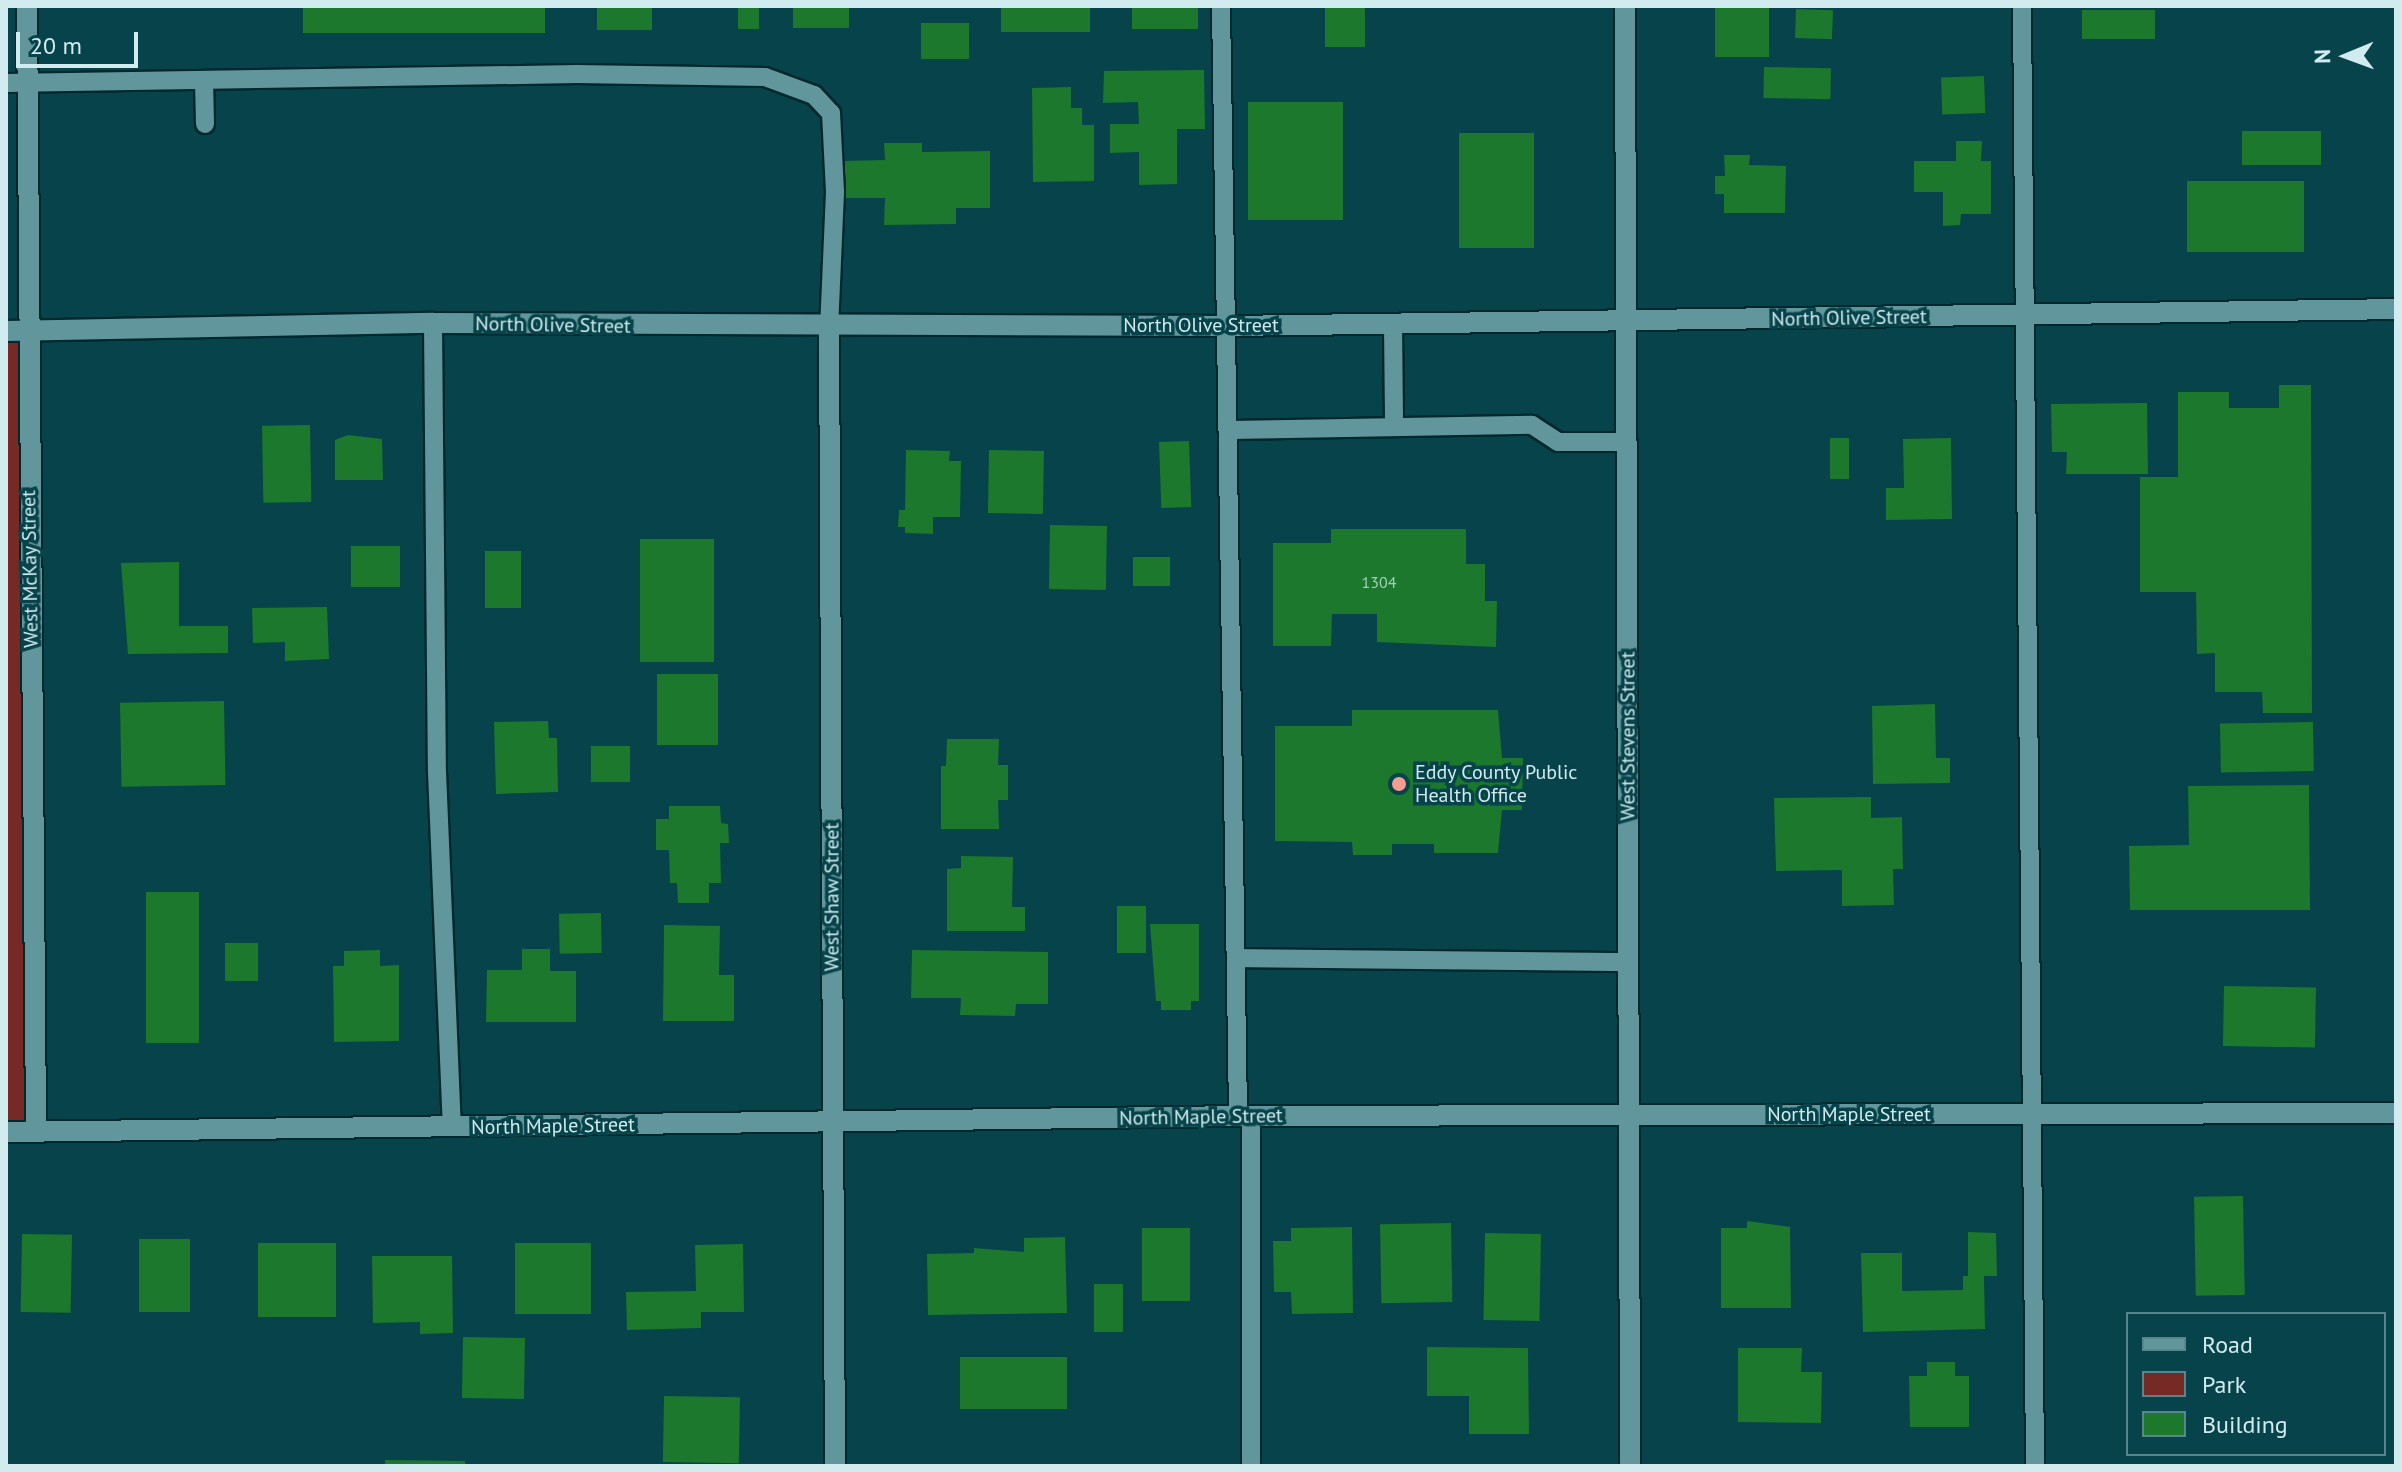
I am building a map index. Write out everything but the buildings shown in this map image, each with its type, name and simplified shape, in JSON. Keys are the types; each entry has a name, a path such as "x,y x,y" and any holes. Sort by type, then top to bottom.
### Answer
{"street":[{"name":"West McKay Street","path":"27,6 27,330 36,1132"},
{"name":"West Stevens Street","path":"1625,6 1628,321 1626,1115 1630,1466"},
{"name":"North Olive Street","path":"6,331 433,323 829,327 1229,326 2396,309"},
{"name":"West Shaw Street","path":"829,327 835,1466"},
{"name":"North Maple Street","path":"6,1132 1245,1116 2396,1113"}],"lane":[{"path":"1221,6 1231,430 1236,958 1245,1116 1251,1466"},
{"path":"2022,6 2035,1466"},
{"path":"6,83 765,77 814,95 831,113 835,192 829,327"},
{"path":"204,80 205,124"},
{"path":"433,323 437,772 452,1127"},
{"path":"1393,324 1394,427"},
{"path":"1231,430 1532,425 1558,442 1627,442"},
{"path":"1236,958 1628,962"}],"green space":[{"path":"27,330 36,1132 6,1132 6,331"}],"place":[{"name":"Eddy County Public Health Office","path":"1399,784"}]}
